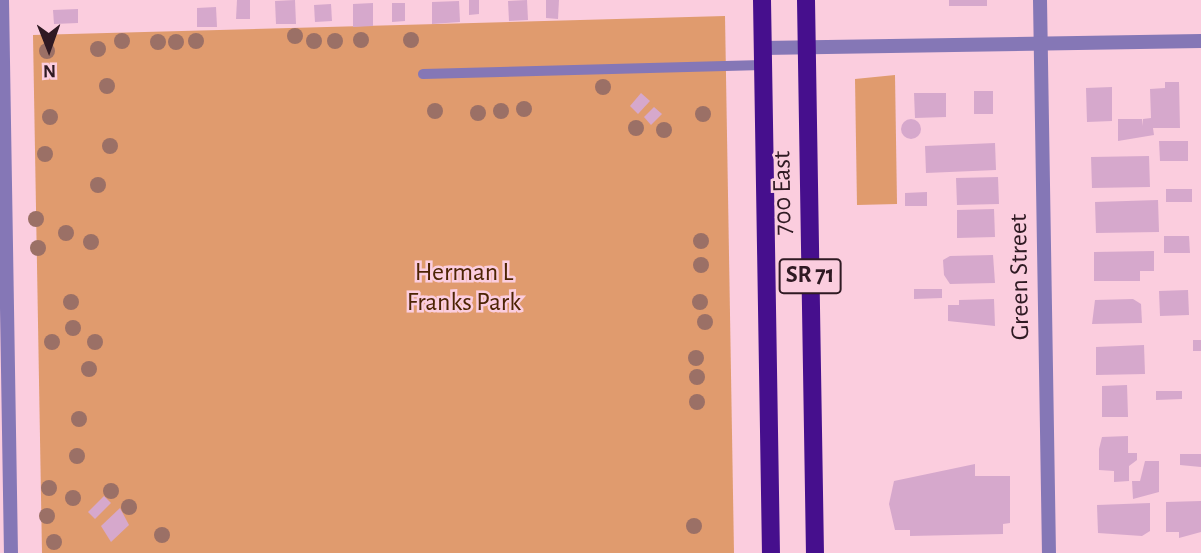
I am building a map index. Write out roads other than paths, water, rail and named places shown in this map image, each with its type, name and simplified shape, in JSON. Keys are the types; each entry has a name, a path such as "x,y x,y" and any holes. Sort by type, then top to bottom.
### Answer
{"main road":[{"name":"700 East","path":"762,0 771,553"},
{"name":"700 East","path":"806,0 815,553"}],"street":[{"path":"2,0 5,445 11,553"},
{"name":"Green Street","path":"1040,0 1049,553"},
{"path":"763,57 807,48 1201,41"}],"lane":[{"path":"423,74 763,57"}],"park label":[{"name":"Herman L Franks Park","path":"464,288"}]}
